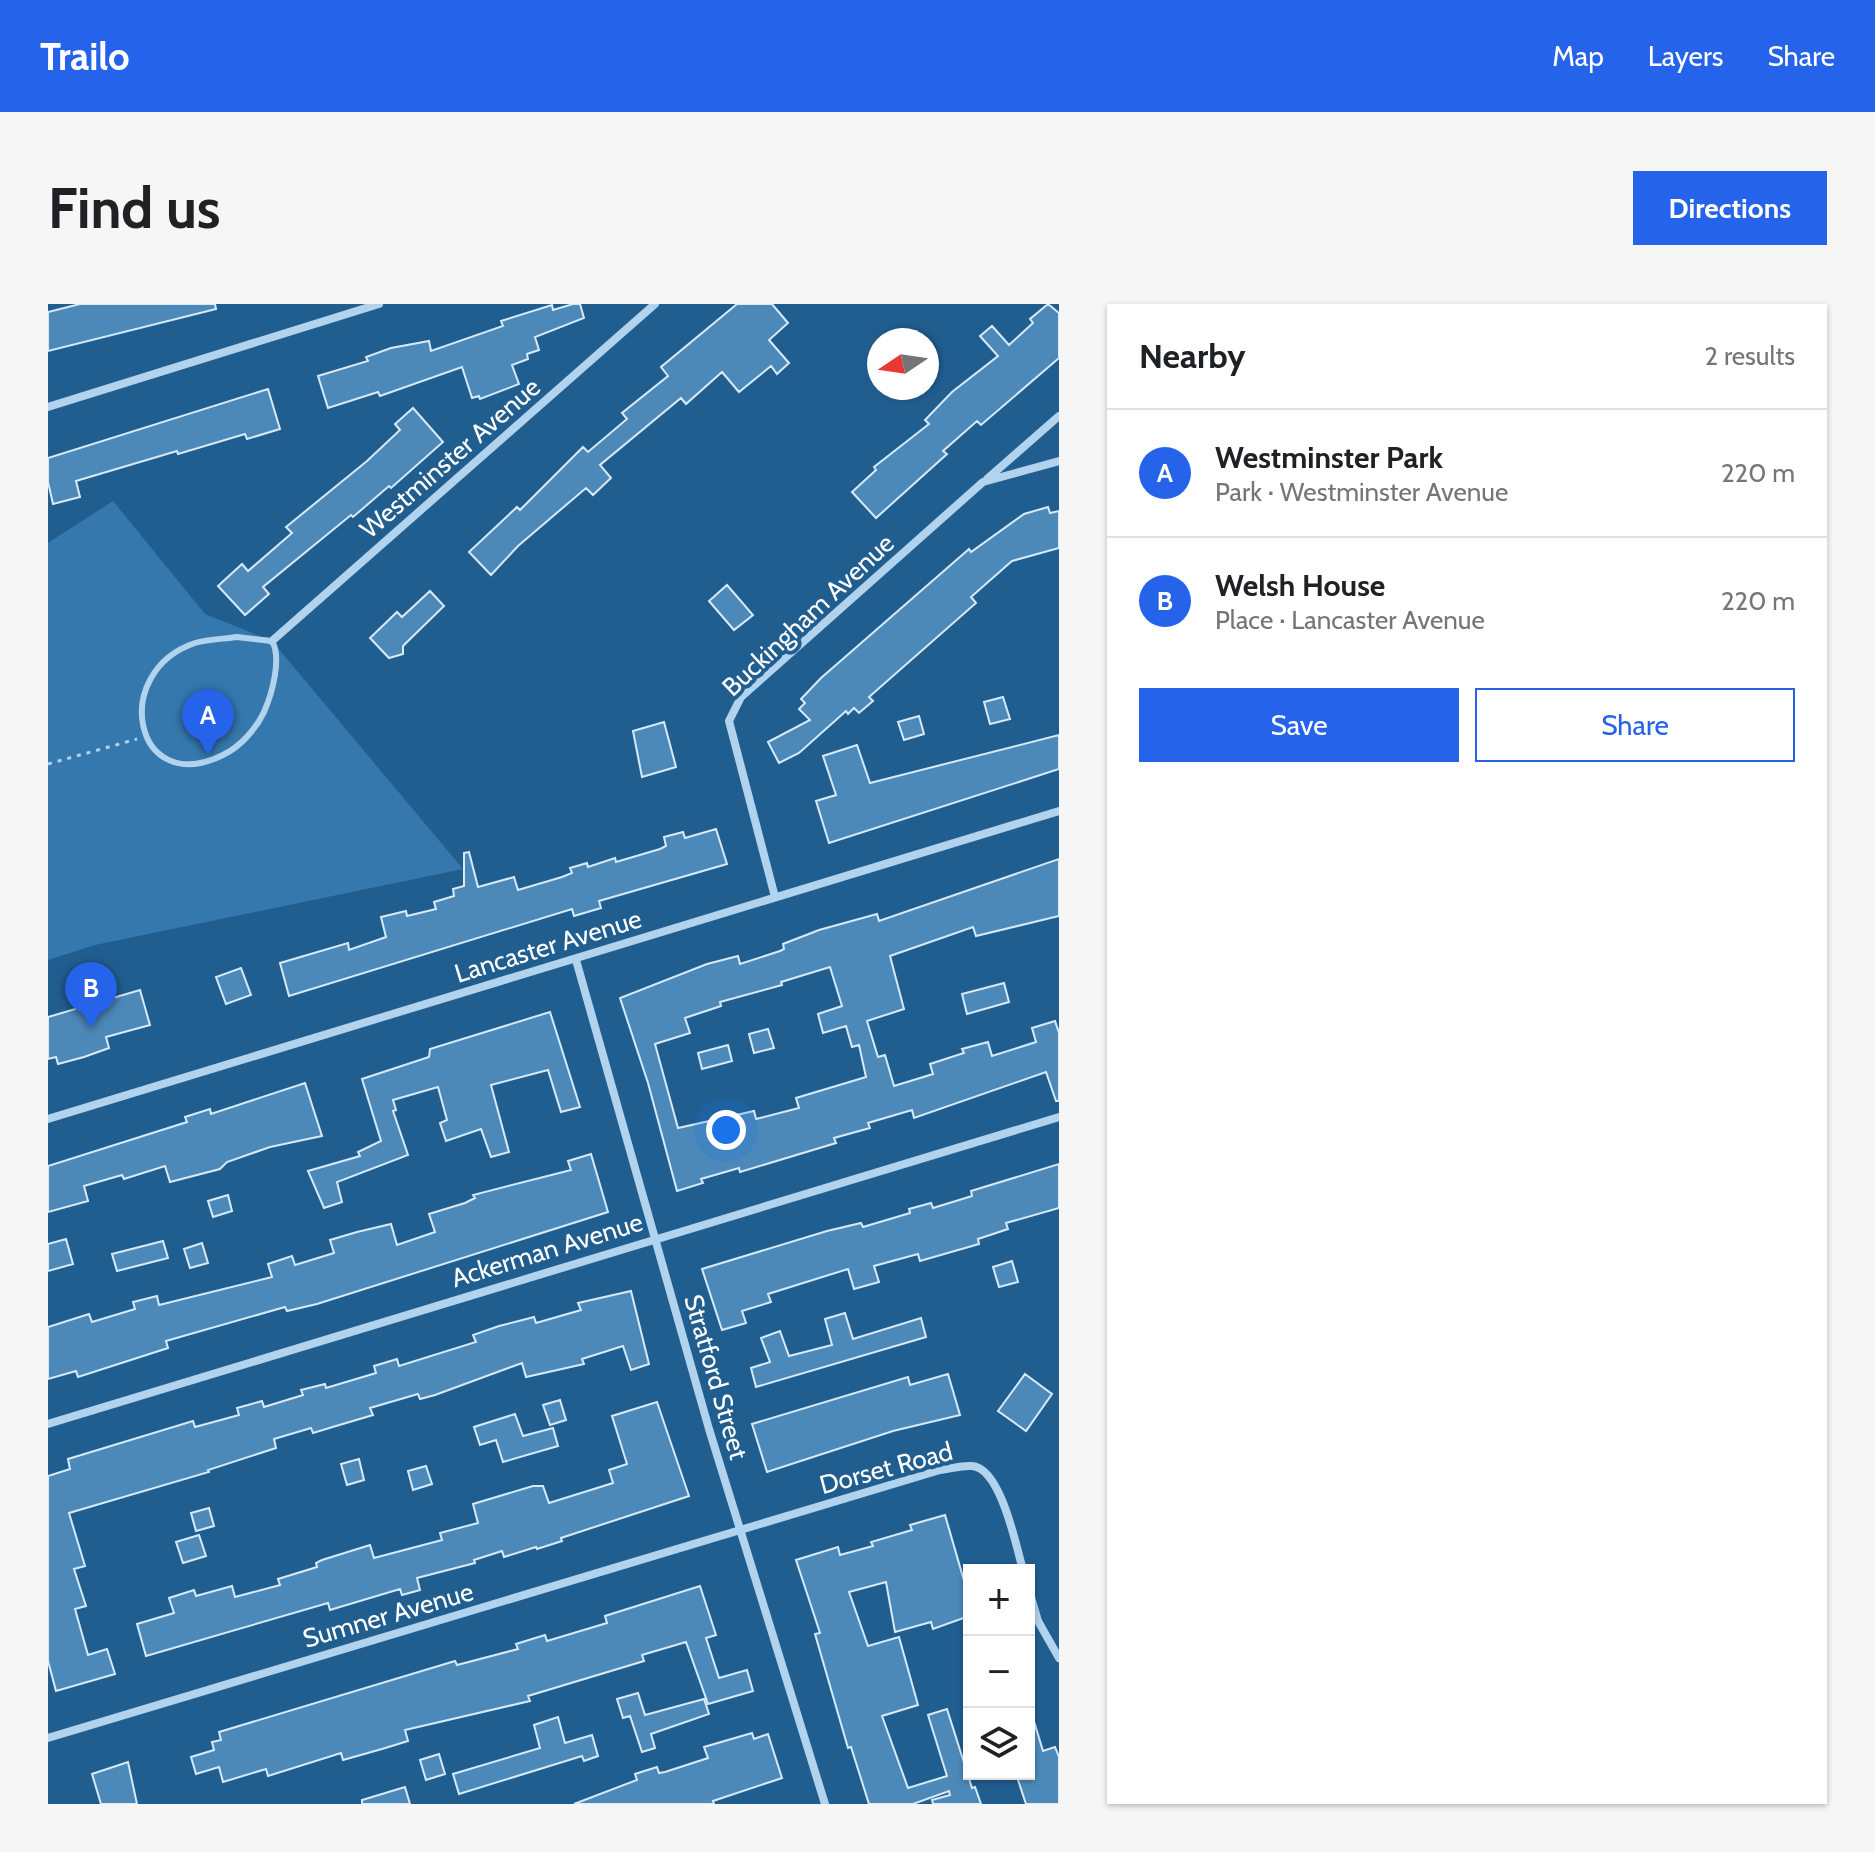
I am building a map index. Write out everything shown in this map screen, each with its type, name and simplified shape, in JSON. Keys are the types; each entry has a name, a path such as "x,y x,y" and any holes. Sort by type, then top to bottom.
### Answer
{"street":[{"path":"48,407 379,304"},
{"name":"Westminster Avenue","path":"272,641 655,304"},
{"name":"Buckingham Avenue","path":"775,897 747,800 729,721 730,713 741,697 1059,416"},
{"name":"Buckingham Avenue","path":"983,482 1059,461"},
{"name":"Lancaster Avenue","path":"48,1119 1059,811"},
{"name":"Stratford Street","path":"576,960 740,1531 825,1804"},
{"name":"Ackerman Avenue","path":"48,1424 1059,1117"},
{"name":"Dorset Road","path":"740,1531 940,1470 974,1465 987,1472 998,1487 1021,1564"},
{"name":"Sumner Avenue","path":"48,1738 740,1531"},
{"path":"1035,1611 1059,1658"}],"lane":[{"path":"237,637 272,641 276,648 271,696 261,718 232,751 206,764 180,763 160,755 144,737 139,708 147,686 158,668 174,655 194,643 237,637"}],"path":[{"path":"48,764 144,737"}],"shaded area":[{"path":"113,501 205,614 272,641 463,869 95,945 48,960 48,543"}],"building":[{"path":"80,304 215,304 216,309 48,351 48,312"},
{"path":"580,304 584,318 535,337 539,350 527,354 528,359 512,365 519,384 480,399 479,396 472,398 462,367 380,396 378,392 328,408 318,376 368,361 366,357 391,348 429,341 431,351 503,326 501,321 552,305 553,310"},
{"path":"737,304 772,304 788,323 769,340 789,363 777,374 771,366 739,392 722,372 686,404 681,398 600,465 611,478 593,495 586,488 518,546 491,575 469,552 517,507 520,510 583,447 588,452 627,419 622,413 668,376 661,367"},
{"path":"1048,304 1059,313 1059,358 981,425 977,421 943,451 947,454 876,518 852,492 876,470 874,467 929,424 925,420 952,392 998,356 980,336 992,326 1009,345 1033,323 1030,319"},
{"path":"268,389 280,429 247,439 245,434 178,454 177,451 76,481 80,497 53,504 48,482 48,458"},
{"path":"413,408 443,442 391,488 389,486 353,517 351,515 263,587 269,594 245,615 218,586 242,564 248,571 292,533 286,527 367,461 400,430 395,424"},
{"path":"1048,507 1050,513 1059,511 1059,548 1012,561 971,597 976,603 869,697 873,701 859,713 854,708 848,714 846,711 799,753 779,763 768,742 810,720 799,709 805,703 801,699 821,678 969,549 971,552 1024,514"},
{"path":"727,585 753,615 734,630 709,601"},
{"path":"430,591 444,606 403,646 403,654 389,658 370,638 397,612 402,617"},
{"path":"1003,697 1010,719 990,724 984,702"},
{"path":"919,716 924,734 904,740 898,722"},
{"path":"664,722 676,767 642,777 633,731"},
{"path":"1059,735 1059,769 829,843 816,801 836,795 823,756 857,745 870,783"},
{"path":"716,829 727,864 599,901 601,908 574,916 572,909 289,996 280,963 348,943 349,950 386,937 381,917 406,911 407,916 436,909 434,902 454,896 453,889 464,886 464,853 469,852 478,887 514,877 518,890 562,877 572,873 570,868 587,863 588,867 615,858 616,862 660,849 666,846 664,837 683,832 685,838"},
{"path":"1059,859 1059,916 976,936 973,927 890,956 904,1009 867,1021 878,1057 885,1055 894,1086 933,1074 930,1064 964,1053 962,1049 988,1042 992,1056 1036,1042 1032,1028 1055,1021 1059,1033 1059,1101 1056,1101 1046,1072 914,1118 912,1110 868,1123 870,1128 834,1138 836,1143 740,1172 739,1168 701,1179 703,1183 677,1191 648,1083 620,998 707,964 738,956 740,964 780,951 784,949 783,944 819,930 877,914 879,921","holes":["830,967 842,1006 818,1014 823,1033 846,1026 852,1047 859,1045 866,1077 796,1098 799,1108 756,1119 754,1111 678,1128 655,1044 690,1033 685,1018 721,1006 720,1002 782,985 781,982"]},
{"path":"241,968 251,995 226,1004 216,977"},
{"path":"1004,983 1009,1002 967,1014 962,994"},
{"path":"140,990 150,1025 106,1037 109,1048 84,1057 58,1064 56,1057 48,1059 48,1017"},
{"path":"550,1012 580,1107 561,1112 548,1070 491,1085 509,1152 491,1157 481,1129 446,1141 440,1123 447,1120 438,1087 393,1100 396,1110 393,1111 408,1155 337,1182 342,1202 324,1208 308,1171 360,1156 358,1152 381,1141 362,1079 429,1057 430,1049"},
{"path":"768,1029 774,1048 754,1053 749,1034"},
{"path":"728,1045 732,1061 702,1069 698,1053"},
{"path":"305,1083 322,1136 270,1147 227,1162 220,1169 170,1182 165,1166 124,1179 122,1175 84,1186 88,1201 48,1212 48,1166 187,1122 185,1117 210,1109 211,1114"},
{"path":"591,1154 608,1212 317,1304 287,1311 285,1307 166,1341 168,1348 78,1377 76,1371 48,1379 48,1327 89,1314 92,1322 135,1309 133,1302 157,1296 159,1305 272,1277 268,1264 292,1256 295,1265 334,1253 330,1240 391,1224 397,1245 435,1232 429,1214 465,1203 475,1198 473,1195 571,1170 568,1161"},
{"path":"1059,1164 1059,1208 1006,1223 1008,1229 978,1239 979,1244 920,1261 918,1254 874,1266 879,1282 854,1289 848,1269 768,1294 771,1302 742,1311 746,1323 722,1330 702,1269 827,1231 861,1223 863,1227 910,1213 909,1209 931,1203 933,1208 972,1196 971,1191"},
{"path":"228,1195 232,1211 213,1217 208,1201"},
{"path":"66,1239 73,1264 48,1271 48,1244"},
{"path":"163,1241 168,1258 117,1271 112,1254"},
{"path":"202,1243 208,1263 190,1268 184,1249"},
{"path":"1012,1261 1018,1282 999,1287 993,1267"},
{"path":"631,1291 649,1364 631,1370 623,1346 582,1359 584,1364 526,1377 522,1363 435,1395 420,1399 418,1394 370,1408 373,1415 313,1433 311,1428 274,1439 276,1448 209,1472 69,1513 85,1566 74,1569 86,1606 75,1609 88,1655 107,1649 115,1674 56,1691 48,1661 48,1476 70,1469 68,1459 193,1421 195,1427 239,1415 237,1408 262,1401 264,1407 303,1395 301,1390 325,1384 326,1388 376,1373 374,1366 397,1359 399,1366 476,1342 473,1335 499,1326 534,1317 536,1323 581,1310 578,1303"},
{"path":"845,1313 853,1339 921,1318 926,1337 756,1387 751,1368 770,1362 761,1338 780,1331 789,1356 832,1345 825,1319"},
{"path":"948,1374 960,1415 893,1431 767,1472 752,1424 908,1377 910,1385"},
{"path":"1025,1374 1052,1394 1026,1431 998,1411"},
{"path":"560,1400 566,1420 550,1425 543,1405"},
{"path":"657,1402 689,1496 561,1538 562,1541 537,1549 504,1557 502,1551 474,1560 475,1563 417,1578 420,1590 402,1595 400,1589 330,1610 328,1603 146,1656 137,1624 174,1613 169,1598 194,1590 196,1596 232,1586 235,1597 280,1585 278,1579 317,1567 316,1563 322,1560 370,1545 374,1558 442,1540 440,1533 478,1523 473,1504 533,1486 543,1486 549,1503 613,1483 609,1470 627,1464 612,1416"},
{"path":"515,1414 523,1436 553,1428 558,1446 503,1462 496,1440 480,1445 474,1427"},
{"path":"359,1459 364,1480 347,1485 341,1464"},
{"path":"426,1466 432,1484 413,1490 408,1471"},
{"path":"209,1508 214,1526 196,1531 191,1513"},
{"path":"945,1515 963,1577 963,1618 933,1629 931,1622 895,1632 886,1582 849,1592 868,1646 899,1637 918,1705 882,1716 908,1788 947,1776 928,1715 947,1709 963,1760 963,1780 969,1780 972,1788 975,1787 981,1804 933,1804 932,1800 950,1795 949,1791 913,1804 869,1804 851,1747 848,1748 815,1634 820,1633 796,1560 838,1547 840,1555 873,1546 871,1542 912,1530 910,1525"},
{"path":"199,1535 206,1556 183,1563 176,1542"},
{"path":"700,1586 716,1635 706,1638 719,1678 747,1670 753,1691 708,1704 686,1642 642,1655 644,1661 528,1696 530,1701 405,1730 408,1741 343,1760 341,1753 268,1776 266,1769 223,1782 219,1767 196,1774 191,1757 214,1750 212,1742 221,1740 219,1732 455,1661 457,1665 518,1649 516,1644 545,1635 547,1641 607,1623 605,1616"},
{"path":"638,1693 645,1715 704,1699 709,1714 651,1734 655,1748 642,1752 630,1716 623,1718 617,1699"},
{"path":"558,1717 565,1743 592,1735 598,1756 584,1761 582,1756 459,1794 453,1774 540,1748 534,1725"},
{"path":"1035,1725 1043,1751 1055,1747 1059,1757 1059,1804 1026,1804 1018,1780 1035,1780"},
{"path":"752,1733 754,1739 768,1734 782,1778 713,1801 714,1804 574,1804 637,1780 635,1774 657,1767 659,1773 665,1772 708,1758 704,1747"},
{"path":"439,1754 445,1774 426,1780 420,1760"},
{"path":"128,1762 137,1804 101,1804 92,1774"},
{"path":"405,1787 410,1804 362,1804 362,1800"}],"place":[{"name":"Westminster Park","path":"208,755"},
{"name":"Welsh House","path":"91,1028"}]}
